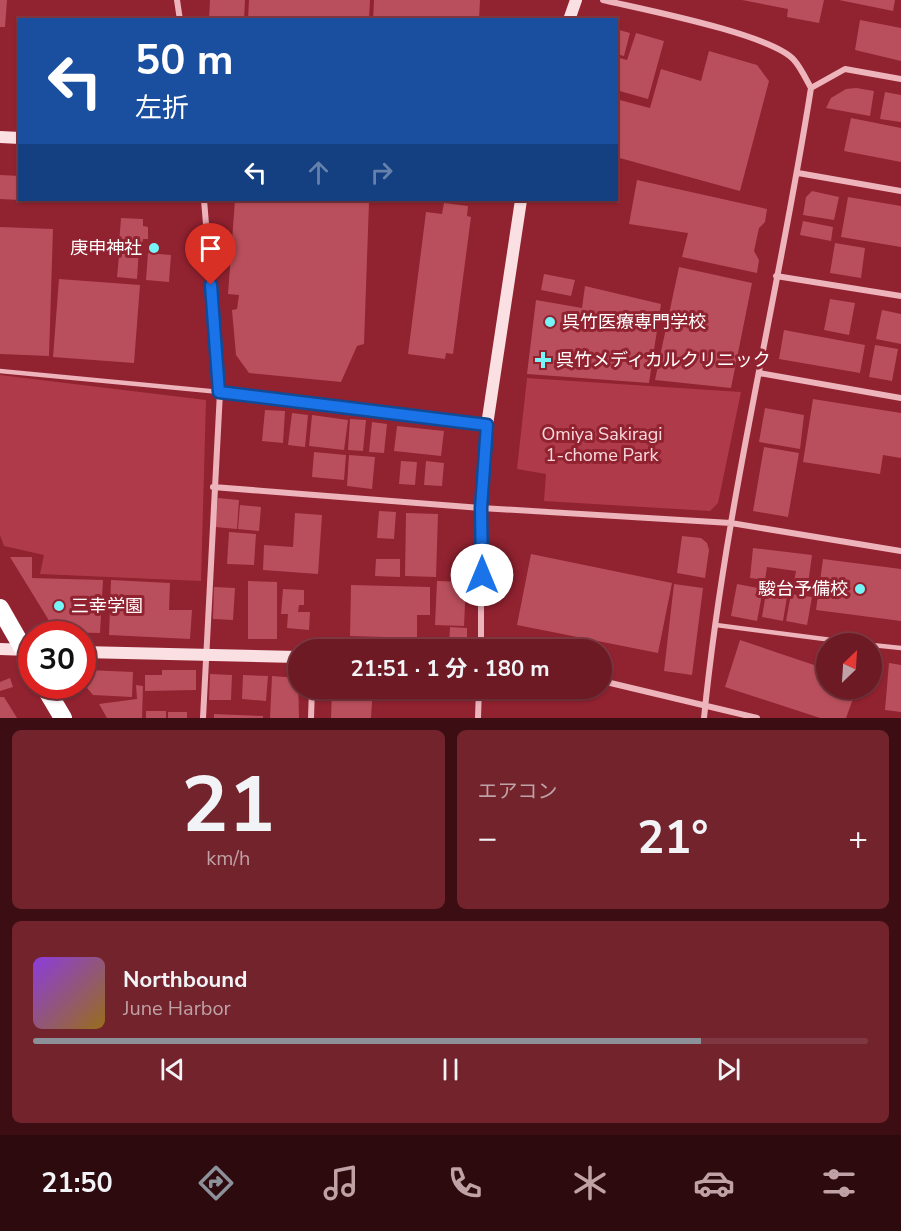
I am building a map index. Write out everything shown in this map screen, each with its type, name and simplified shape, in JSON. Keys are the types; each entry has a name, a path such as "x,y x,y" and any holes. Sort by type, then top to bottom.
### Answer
{"highway":[{"path":"0,608 18,637"},
{"path":"52,699 63,718"}],"street":[{"path":"177,0 180,18"},
{"path":"570,18 576,0"},
{"path":"603,0 663,13 767,43 794,59 811,88 798,173 776,276 730,523 704,718"},
{"path":"811,88 845,69 901,79"},
{"path":"0,137 18,138"},
{"path":"798,173 901,191"},
{"path":"203,718 208,655 213,487 219,392 204,201"},
{"path":"482,639 481,508 487,425 521,201"},
{"path":"776,276 901,296"},
{"path":"759,373 901,398"},
{"path":"219,392 487,425"},
{"path":"213,487 481,508 730,523 901,551"},
{"path":"0,649 18,653"},
{"path":"96,652 288,657"},
{"path":"612,683 757,718"},
{"path":"311,718 312,699"},
{"path":"478,718 479,699"}],"lane":[{"path":"0,371 219,392"},
{"path":"716,625 816,638"},
{"path":"882,646 901,648"}],"green space":[{"path":"0,375 206,400 201,581 40,574 44,555 4,546 0,535"},
{"name":"Omiya Sakiragi 1-chome Park","path":"527,378 741,392 718,503 710,511 544,501 546,474 517,469"}],"building":[{"path":"0,0 7,0 5,27 0,27"},
{"path":"210,0 245,0 244,18 209,18"},
{"path":"249,0 370,0 369,18 248,18"},
{"path":"374,0 480,0 479,18 373,18"},
{"path":"742,0 824,0 819,23 787,17 788,9"},
{"path":"839,0 895,0 893,11"},
{"path":"860,20 901,28 901,61 855,50"},
{"path":"618,30 630,33 624,56 618,54"},
{"path":"636,33 664,41 648,99 618,91 618,58 627,60"},
{"path":"709,51 757,65 769,81 740,191 618,158 618,100 650,108 661,69 701,81"},
{"path":"846,89 874,91 870,116 826,108 831,98"},
{"path":"885,92 901,95 901,122 880,119"},
{"path":"851,118 901,128 901,162 844,151"},
{"path":"0,175 18,176 18,200 0,199"},
{"path":"637,180 767,209 765,222 759,228 754,251 759,260 757,273 682,257 688,233 629,224"},
{"path":"812,191 839,197 834,220 803,215 806,197"},
{"path":"848,197 901,206 901,247 841,237"},
{"path":"235,201 369,202 364,344 357,346 341,382 249,373 236,355 232,310 237,309 239,295 228,294"},
{"path":"444,203 468,206 467,216 471,217 453,354 446,353 445,359 408,354 426,212 442,214"},
{"path":"121,218 143,219 143,226 148,227 148,239 143,239 142,245 119,244"},
{"path":"803,221 833,227 831,241 800,235"},
{"path":"0,227 53,229 49,356 0,354"},
{"path":"835,243 865,248 861,278 830,273"},
{"path":"120,246 139,248 137,279 117,277"},
{"path":"148,253 171,255 169,282 146,280"},
{"path":"679,267 752,283 731,388 655,380"},
{"path":"544,274 575,280 571,296 541,290"},
{"path":"59,279 140,285 134,363 53,357"},
{"path":"585,286 661,304 649,383 527,374 536,300 582,308"},
{"path":"830,299 855,303 849,335 824,330"},
{"path":"882,310 901,314 901,344 876,339"},
{"path":"784,330 865,345 860,373 779,359"},
{"path":"875,345 898,349 892,381 869,377"},
{"path":"813,399 901,413 901,458 883,455 880,474 803,462"},
{"path":"765,408 804,415 800,449 759,442"},
{"path":"265,410 285,411 283,443 262,441"},
{"path":"292,413 308,415 305,447 288,445"},
{"path":"312,415 348,420 344,450 309,446"},
{"path":"350,419 366,420 363,451 348,450"},
{"path":"372,422 387,424 384,453 369,452"},
{"path":"397,426 444,431 441,456 394,451"},
{"path":"764,447 799,453 788,517 753,511"},
{"path":"314,452 346,455 344,480 312,477"},
{"path":"349,455 375,457 372,489 347,486"},
{"path":"401,461 417,462 415,485 399,484"},
{"path":"426,461 444,463 442,486 424,485"},
{"path":"218,498 239,500 237,529 215,527"},
{"path":"240,505 261,507 259,531 238,529"},
{"path":"379,511 396,512 394,539 377,538"},
{"path":"295,513 322,515 318,574 263,570 264,545 293,547"},
{"path":"406,513 438,514 436,577 405,576"},
{"path":"229,532 256,534 254,565 227,564"},
{"path":"682,536 701,538 707,543 709,550 705,578 677,573"},
{"path":"753,548 812,555 808,584 794,582 796,571 767,567 765,580 750,578"},
{"path":"531,554 672,583 658,653 612,644 612,639 588,639 517,625"},
{"path":"10,557 32,557 32,578 103,580 100,633 96,633 96,621 49,621"},
{"path":"376,559 400,559 400,577 375,576"},
{"name":"駿台予備校","path":"823,559 901,569 901,621 816,610"},
{"path":"111,580 170,583 169,610 192,610 190,639 109,635"},
{"path":"248,581 277,582 277,639 248,639"},
{"path":"437,581 466,582 464,626 435,625"},
{"path":"674,584 703,588 692,675 664,671"},
{"path":"737,584 763,589 757,621 731,616"},
{"path":"351,585 430,587 430,615 417,615 417,638 350,636"},
{"path":"214,587 235,588 233,620 213,619"},
{"path":"767,587 788,591 783,621 762,617"},
{"path":"283,589 304,590 304,605 299,605 298,612 310,612 309,630 287,628 288,614 281,614"},
{"path":"791,594 812,597 807,625 786,621"},
{"path":"450,627 467,628 467,639 449,639"},
{"path":"740,640 816,666 816,699 853,699 846,718 820,718 725,687"},
{"path":"889,663 901,665 901,712 885,710"},
{"path":"96,670 133,672 132,697 96,695"},
{"path":"162,670 196,670 196,690 145,691 145,675 162,675"},
{"path":"210,674 232,675 231,700 209,700"},
{"path":"243,675 268,676 266,701 242,699"},
{"path":"272,676 288,677 288,699 299,699 299,718 270,718"},
{"path":"10,678 13,687 0,691 0,682"},
{"path":"136,685 143,686 142,718 107,718 99,704 137,699"},
{"path":"0,697 4,697 17,718 0,718"},
{"path":"332,699 372,699 371,718 331,718"},
{"path":"146,711 166,711 166,718 146,718"},
{"path":"168,712 187,712 187,718 168,718"},
{"path":"214,714 263,716 263,718 214,718"}],"place":[{"name":"庚申神社","path":"154,248"},
{"name":"呉竹医療専門学校","path":"550,322"},
{"name":"呉竹メディカルクリニック","path":"543,360"},
{"name":"駿台予備校","path":"860,589"},
{"name":"三幸学園","path":"59,606"}],"route":[{"path":"211,285 219,392 487,425 481,508 482,575"}]}
